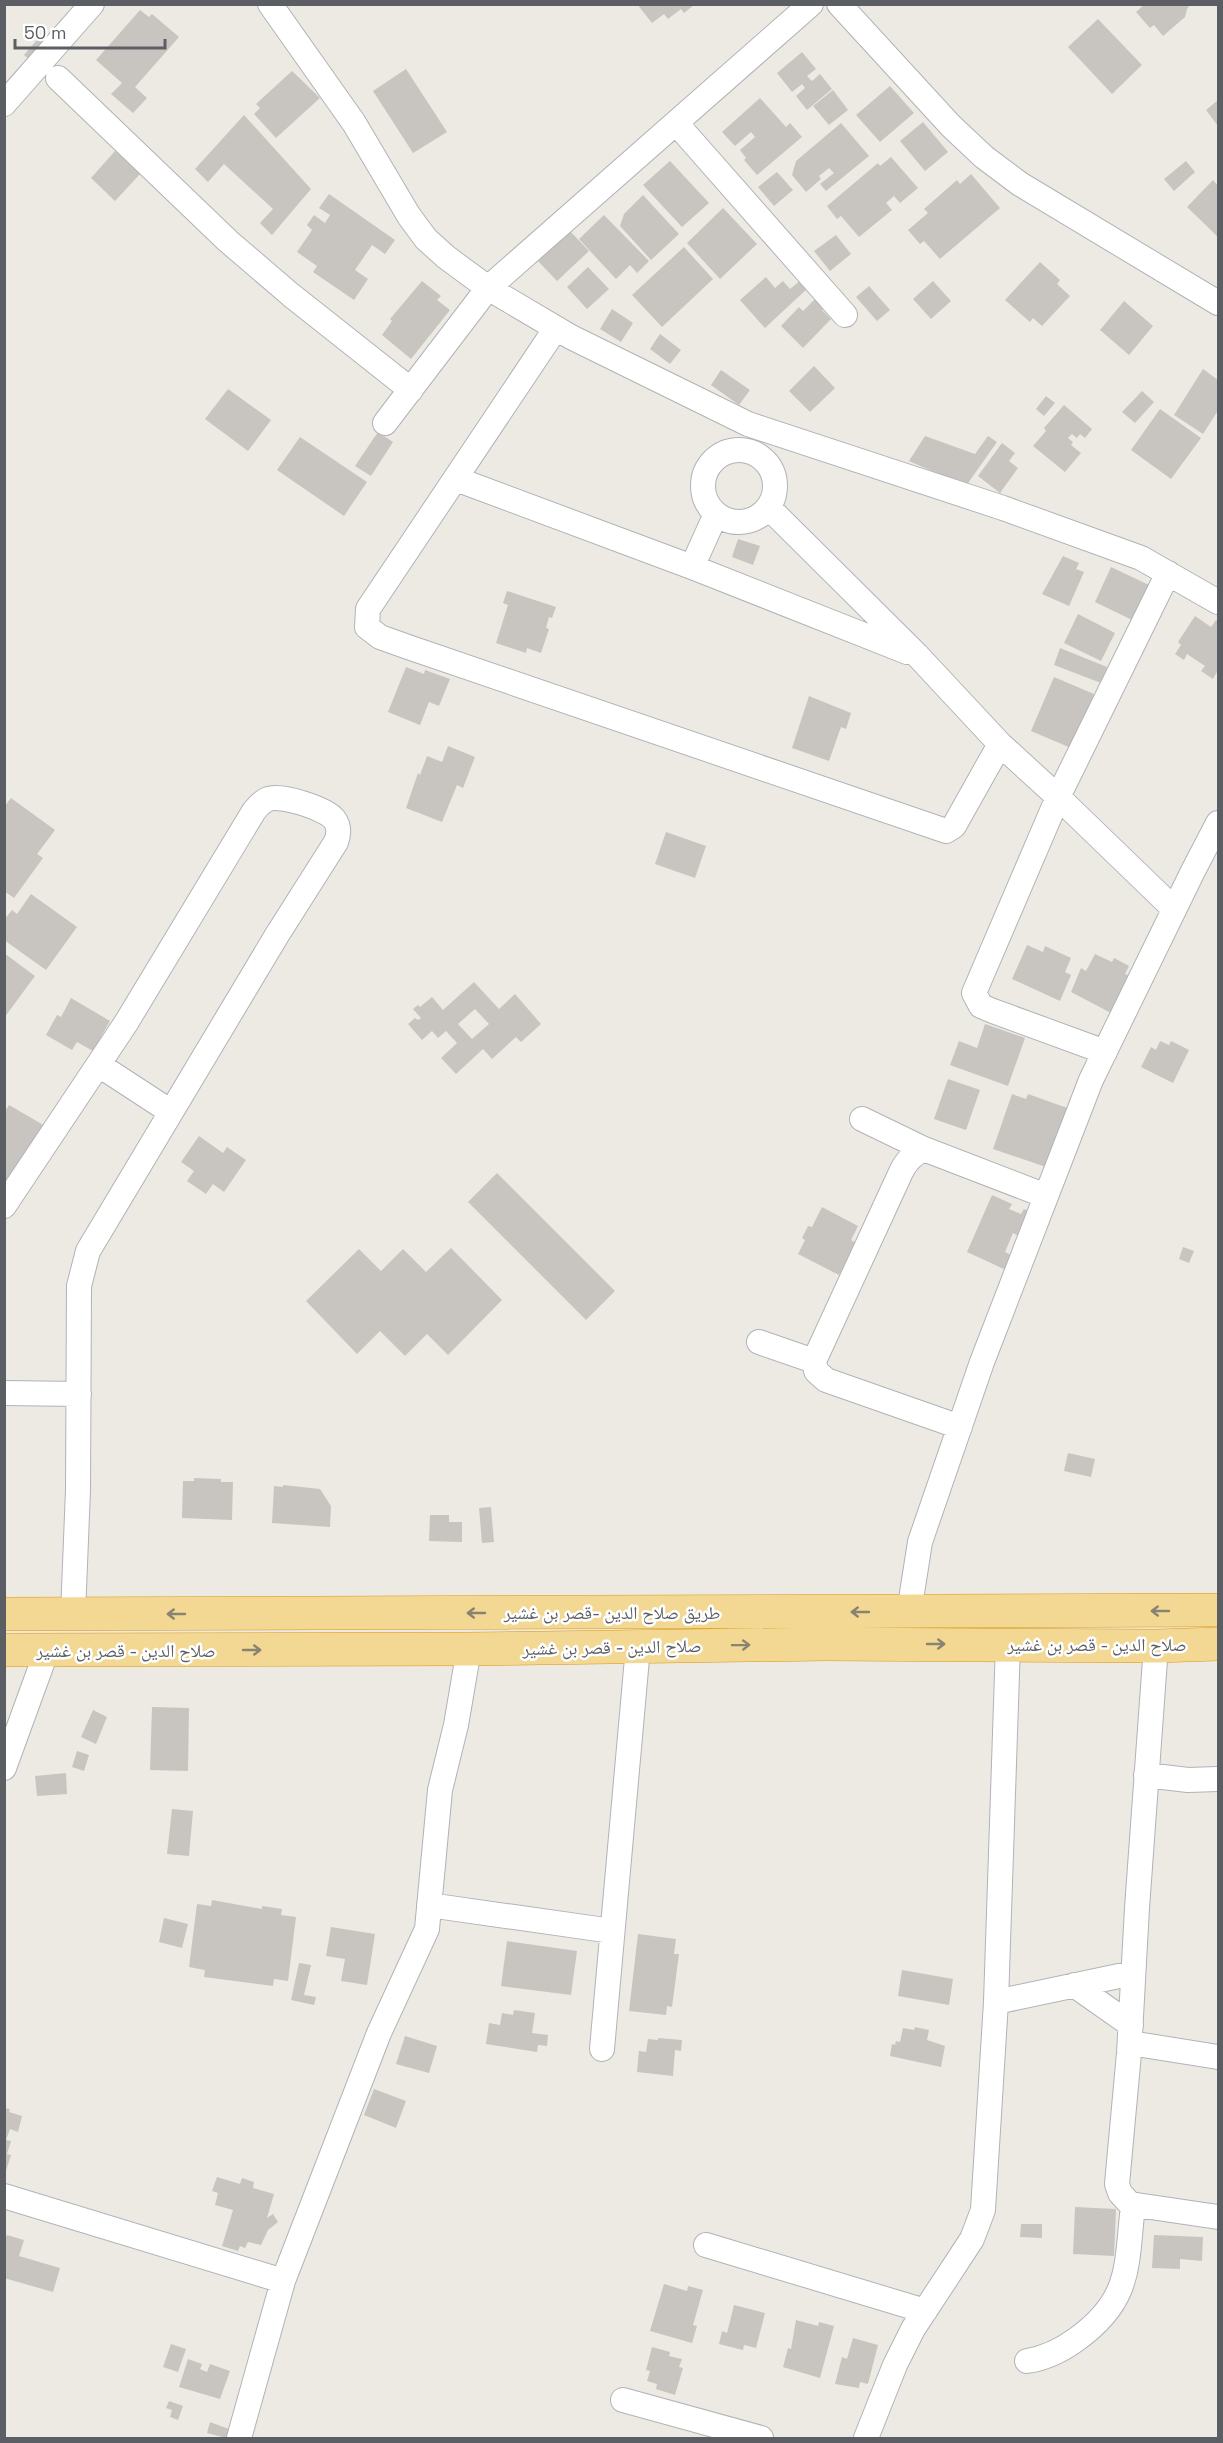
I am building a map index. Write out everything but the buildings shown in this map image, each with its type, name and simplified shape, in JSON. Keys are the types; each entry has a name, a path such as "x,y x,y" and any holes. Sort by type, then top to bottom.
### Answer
{"highway":[{"name":"طريق صلاح الدين -قصر بن غشير","path":"4,1614 1218,1610"},
{"name":"صلاح الدين - قصر بن غشير","path":"4,1650 1218,1644"}],"street":[{"path":"4,104 92,4"},
{"path":"270,4 354,123 409,216 426,239 488,288 556,328 632,368 748,424 1004,508 1141,558 1218,602"},
{"path":"385,423 488,288 811,4"},
{"path":"839,4 951,126 984,157 1020,184 1218,303"},
{"path":"58,78 228,241 291,295 411,390"},
{"path":"676,123 845,315"},
{"path":"556,328 368,609 367,627 380,637 946,831 954,826 1000,744"},
{"path":"741,449 748,424"},
{"path":"741,449 760,456 772,470 776,489 769,508 759,518 744,523 729,521 716,514 704,495 705,473 720,455 730,451 741,449"},
{"path":"456,479 692,567 917,655"},
{"path":"769,508 917,655 1000,744 1174,909"},
{"path":"692,567 716,514"},
{"path":"1105,1052 981,1006 974,993 1058,797 1168,573"},
{"path":"5,1203 126,1023 254,811 267,799 284,797 329,814 337,824 339,833 336,842 277,934 88,1251 79,1287 78,1490 73,1614"},
{"path":"909,1612 920,1542 960,1427 1091,1080 1218,824"},
{"path":"99,1065 171,1112"},
{"path":"862,1119 924,1149 1046,1196"},
{"path":"924,1149 906,1162 814,1361 816,1371 826,1380 960,1427"},
{"path":"759,1342 814,1361"},
{"path":"4,1393 79,1394"},
{"path":"866,2439 895,2365 925,2311 972,2239 983,2210 996,2002 1008,1644"},
{"path":"1156,1646 1130,2034 1117,2184 1120,2193 1133,2205 1218,2217"},
{"path":"602,2049 638,1647"},
{"path":"239,2439 283,2281 379,2033 427,1929 440,1791 456,1725 469,1649"},
{"path":"4,1768 47,1650"},
{"path":"1146,1775 1188,1780 1218,1779"},
{"path":"429,1905 612,1931"},
{"path":"996,2002 1133,1973"},
{"path":"1074,1985 1130,2034 1218,2057"},
{"path":"4,2196 283,2281"},
{"path":"1028,2361 1041,2359 1067,2346 1110,2310 1121,2291 1126,2271 1133,2205"},
{"path":"706,2245 925,2311"},
{"path":"623,2400 761,2439"}]}
